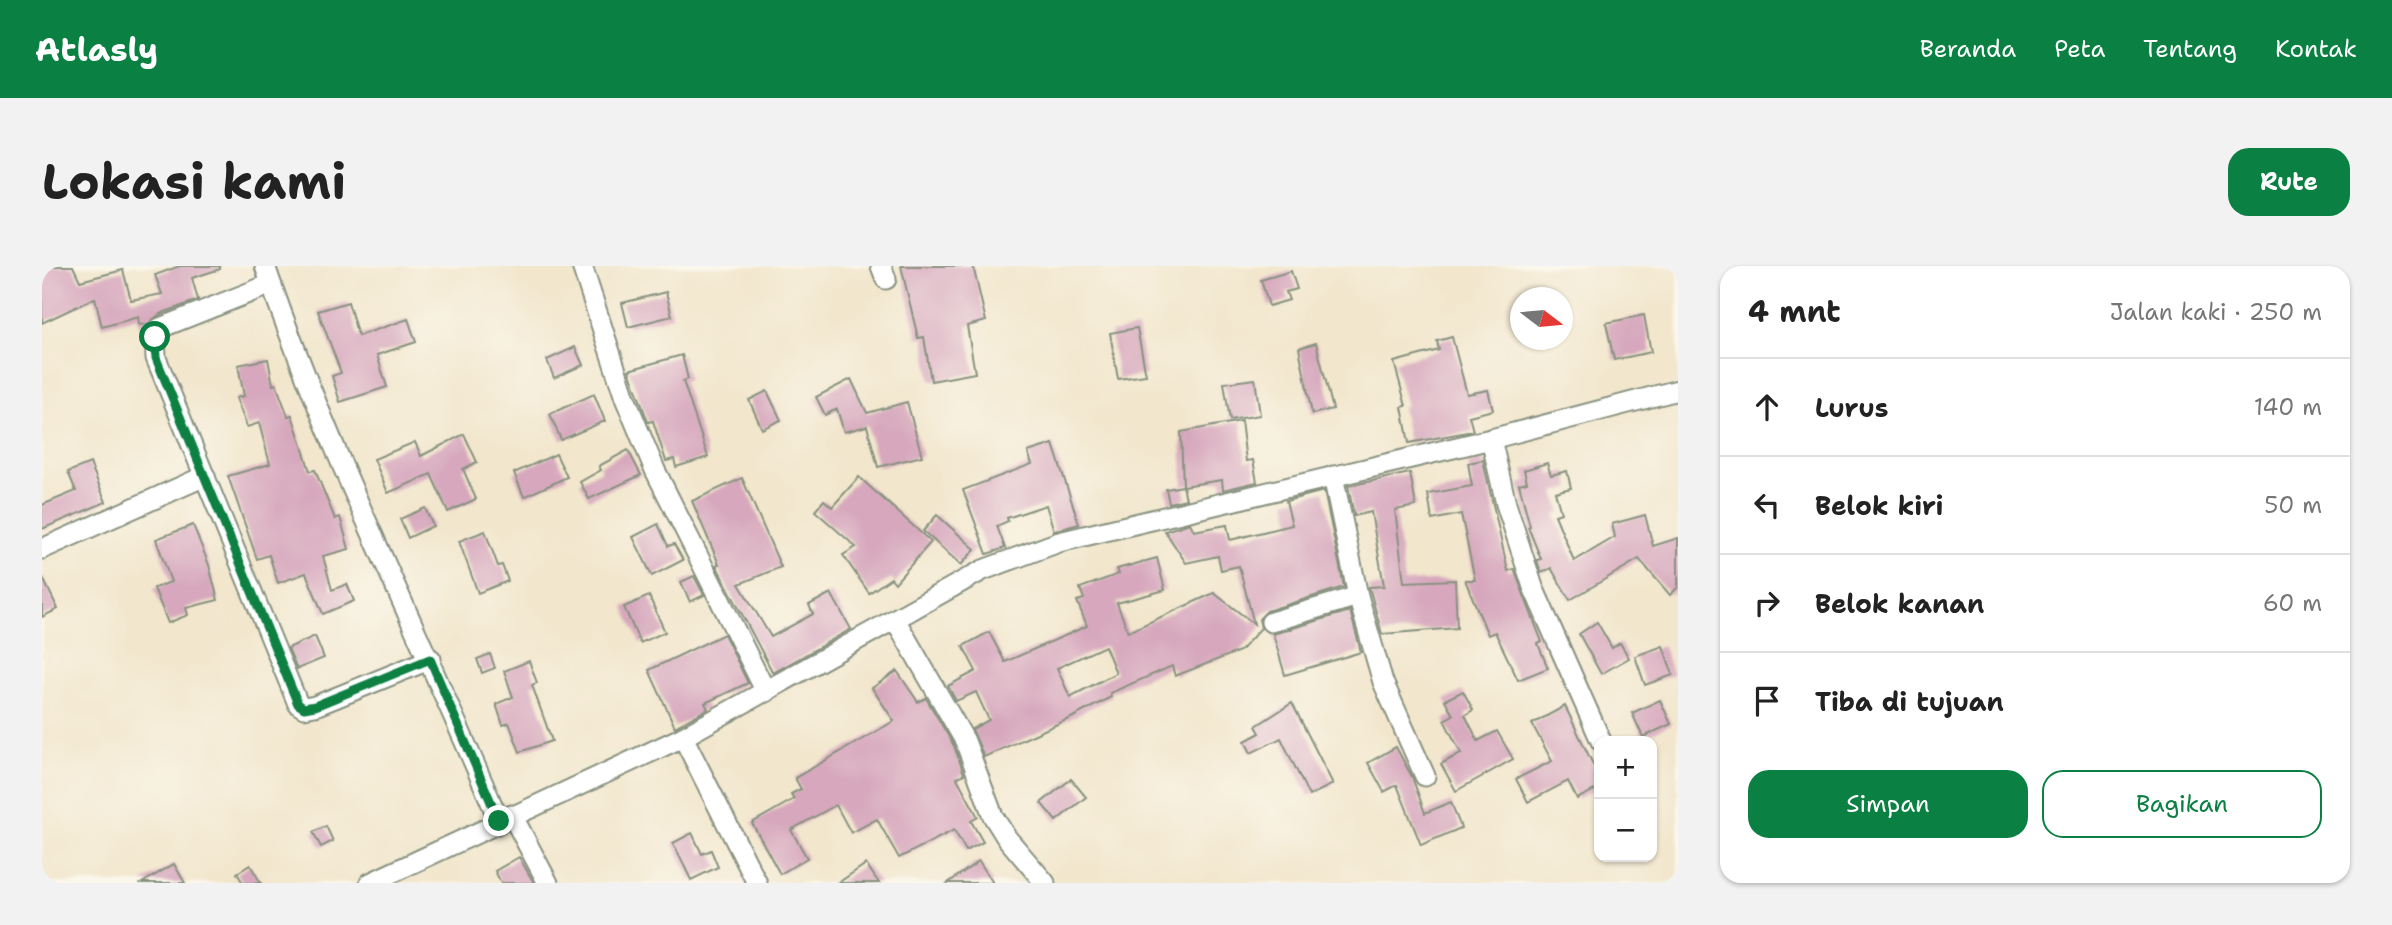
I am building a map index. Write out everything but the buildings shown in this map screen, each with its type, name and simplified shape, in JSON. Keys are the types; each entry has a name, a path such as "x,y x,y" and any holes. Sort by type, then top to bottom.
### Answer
{"street":[{"path":"582,266 625,398 655,470 766,692"},
{"path":"430,659 315,706 300,706 156,358 155,337 160,328 268,275 312,395 430,659 505,818 548,883"},
{"path":"370,883 684,737 896,621 983,570 1059,542 1491,439 1678,390"},
{"path":"1491,439 1506,504 1533,586 1599,736"},
{"path":"42,549 205,476"},
{"path":"1333,476 1359,596 1383,682 1425,776"},
{"path":"1271,622 1359,596"},
{"path":"896,621 965,741 993,816 1006,837 1045,883"},
{"path":"684,737 757,883"}],"route":[{"path":"155,337 156,358 298,704 304,708 315,706 430,659 499,821"}]}
